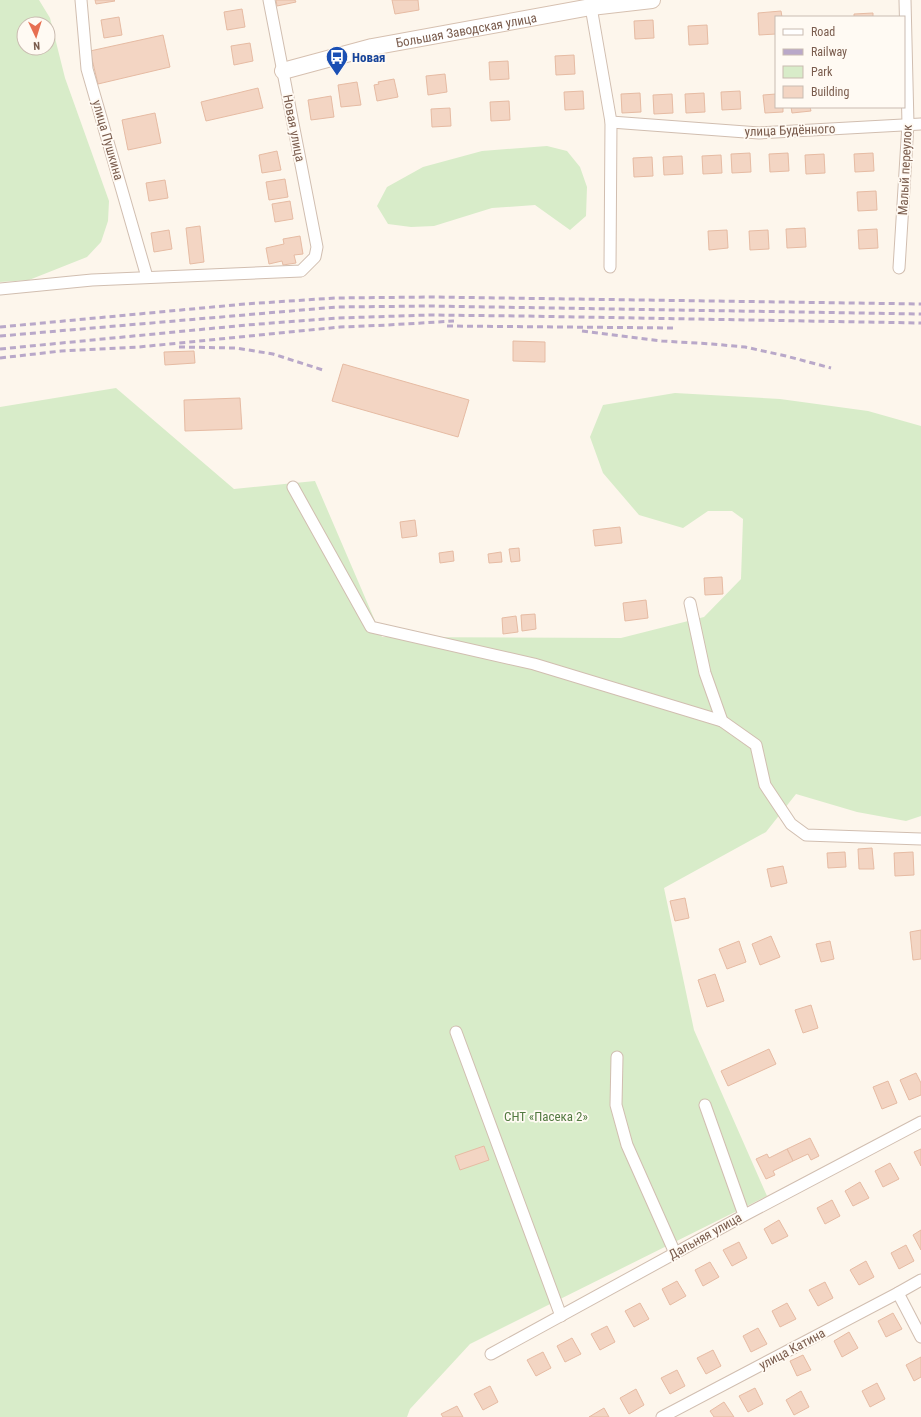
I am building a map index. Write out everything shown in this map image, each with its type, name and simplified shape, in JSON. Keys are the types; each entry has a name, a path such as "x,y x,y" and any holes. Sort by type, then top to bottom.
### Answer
{"street":[{"name":"улица Пушкина","path":"81,0 87,69 147,277"},
{"name":"Новая улица","path":"147,277 301,271 315,257 318,247 269,0"},
{"name":"Большая Заводская улица","path":"283,71 372,47 592,7 652,0"},
{"name":"Малый переулок","path":"899,268 908,124 905,0"},
{"path":"592,7 611,122 610,267"},
{"name":"улица Будённого","path":"611,122 759,134 921,124"},
{"path":"0,289 92,280 147,277"},
{"path":"293,487 371,628 534,664 722,721 756,745 764,785 791,824 806,835 921,839"},
{"path":"690,604 705,673 722,721"},
{"path":"456,1032 561,1316"},
{"path":"617,1057 616,1105 619,1118 627,1145 675,1253"},
{"path":"705,1105 744,1215"},
{"name":"Дальняя улица","path":"491,1354 744,1215 921,1122"},
{"name":"улица Катина","path":"662,1417 921,1280"},
{"path":"898,1293 921,1337"}],"green space":[{"path":"0,0 39,0 49,16 16,16 16,56 56,56 56,42 65,78 109,201 108,221 101,242 87,257 29,280 0,282"},
{"path":"547,146 567,151 580,167 587,187 586,216 570,230 535,205 492,208 434,226 411,227 388,224 377,206 387,187 423,167 482,151"},
{"name":"СНТ «Пасека 2»","path":"116,388 234,489 315,481 382,637 621,638 704,617 741,579 743,519 732,511 708,511 683,528 639,515 603,473 590,437 603,405 675,393 780,399 868,411 921,426 921,816 906,821 857,812 796,794 766,832 664,888 694,1030 767,1196 470,1344 410,1409 407,1417 0,1417 0,407"}],"building":[{"path":"95,0 114,0 115,1 96,4"},
{"path":"276,0 295,0 296,2 277,6"},
{"path":"392,0 418,0 419,10 395,14"},
{"path":"242,9 245,27 227,30 224,12"},
{"path":"781,11 782,16 775,16 775,34 759,35 758,13"},
{"path":"873,13 873,16 854,16 854,14"},
{"path":"119,17 122,35 104,38 101,20"},
{"path":"653,20 654,38 635,39 634,21"},
{"path":"707,25 708,44 689,45 688,26"},
{"path":"163,35 170,67 98,84 90,51"},
{"path":"250,43 253,61 234,65 231,46"},
{"path":"574,55 575,74 556,75 555,56"},
{"path":"508,61 509,79 490,80 489,62"},
{"path":"445,74 447,92 428,95 426,76"},
{"path":"394,79 398,97 377,101 374,85 379,84 378,82"},
{"path":"357,82 361,105 341,107 338,85"},
{"path":"258,88 263,108 206,121 201,102"},
{"path":"583,91 584,109 565,110 564,92"},
{"path":"740,91 741,109 722,110 721,92"},
{"path":"640,93 641,112 622,113 621,94"},
{"path":"704,93 705,112 686,113 685,94"},
{"path":"672,94 673,113 654,114 653,95"},
{"path":"775,94 775,108 783,108 783,112 765,113 763,95"},
{"path":"331,96 334,117 311,120 308,100"},
{"path":"509,101 510,120 491,121 490,102"},
{"path":"450,108 451,126 432,127 431,109"},
{"path":"791,108 810,108 811,111 792,113"},
{"path":"155,113 161,143 128,150 122,120"},
{"path":"277,151 281,170 262,173 259,155"},
{"path":"750,153 751,172 732,173 731,154"},
{"path":"788,153 789,171 770,172 769,154"},
{"path":"873,153 874,171 855,172 854,154"},
{"path":"824,154 825,173 806,174 805,155"},
{"path":"721,155 722,173 703,174 702,156"},
{"path":"682,156 683,174 664,175 663,157"},
{"path":"652,157 653,176 634,177 633,158"},
{"path":"285,179 288,197 269,200 266,182"},
{"path":"165,180 168,198 149,201 146,183"},
{"path":"876,191 877,210 858,211 857,192"},
{"path":"290,201 293,219 275,222 272,204"},
{"path":"200,226 204,262 190,264 186,228"},
{"path":"805,228 806,247 787,248 786,229"},
{"path":"877,229 878,248 859,249 858,230"},
{"path":"169,230 172,249 154,252 151,233"},
{"path":"727,230 728,248 709,250 708,231"},
{"path":"768,230 769,249 750,250 749,231"},
{"path":"300,236 303,254 294,255 296,263 283,265 282,261 269,264 266,248 284,244 283,239"},
{"path":"513,341 545,342 545,362 513,361"},
{"path":"194,351 195,363 165,365 164,352"},
{"path":"343,364 469,400 458,437 332,401"},
{"path":"240,398 242,429 185,431 184,400"},
{"path":"415,520 417,536 402,538 400,522"},
{"path":"620,527 622,543 595,546 593,530"},
{"path":"519,548 520,561 511,562 509,549"},
{"path":"453,551 454,561 440,563 439,553"},
{"path":"501,552 502,562 489,563 488,554"},
{"path":"722,577 723,594 705,595 704,578"},
{"path":"646,600 648,618 625,621 623,603"},
{"path":"535,614 536,629 522,631 521,615"},
{"path":"516,616 518,632 503,634 502,618"},
{"path":"872,848 874,869 859,869 858,849"},
{"path":"845,852 846,867 828,868 827,853"},
{"path":"913,852 914,875 895,876 894,853"},
{"path":"783,866 787,883 771,887 767,869"},
{"path":"685,898 689,918 675,921 670,901"},
{"path":"921,930 921,959 913,960 910,932"},
{"path":"771,936 780,957 760,965 752,944"},
{"path":"739,941 746,962 727,969 719,949"},
{"path":"830,941 834,959 821,962 816,944"},
{"path":"715,974 724,1001 707,1007 698,980"},
{"path":"811,1005 818,1028 803,1033 795,1010"},
{"path":"769,1049 776,1064 728,1086 721,1071"},
{"path":"916,1073 921,1083 921,1095 909,1100 900,1080"},
{"path":"888,1081 897,1103 882,1109 873,1087"},
{"path":"810,1138 819,1156 811,1160 808,1154 793,1161 787,1149"},
{"path":"484,1146 489,1160 460,1170 455,1156"},
{"path":"787,1149 793,1161 773,1171 775,1175 766,1179 756,1159 767,1154 769,1158"},
{"path":"921,1149 921,1166 914,1152"},
{"path":"890,1163 899,1179 883,1187 875,1171"},
{"path":"860,1182 869,1198 853,1206 845,1191"},
{"path":"832,1200 840,1216 825,1224 817,1208"},
{"path":"779,1220 788,1236 772,1244 764,1229"},
{"path":"921,1230 921,1250 913,1235"},
{"path":"739,1242 747,1258 732,1266 723,1250"},
{"path":"906,1245 914,1261 899,1269 891,1253"},
{"path":"866,1261 874,1277 859,1285 850,1270"},
{"path":"710,1262 719,1277 703,1286 695,1270"},
{"path":"677,1281 686,1296 670,1305 662,1289"},
{"path":"825,1282 833,1298 818,1306 809,1290"},
{"path":"640,1303 649,1319 634,1327 625,1311"},
{"path":"787,1303 796,1319 780,1327 772,1311"},
{"path":"893,1313 902,1329 886,1337 878,1321"},
{"path":"607,1326 615,1342 600,1350 591,1334"},
{"path":"758,1328 767,1344 751,1352 743,1336"},
{"path":"849,1332 858,1348 842,1357 834,1341"},
{"path":"572,1338 581,1354 565,1362 557,1346"},
{"path":"713,1350 721,1366 706,1374 697,1358"},
{"path":"543,1352 551,1368 536,1376 527,1360"},
{"path":"803,1355 811,1370 797,1376 790,1361"},
{"path":"921,1357 921,1377 914,1381 906,1365"},
{"path":"677,1370 685,1386 670,1394 661,1378"},
{"path":"877,1383 885,1399 870,1407 862,1391"},
{"path":"490,1386 498,1402 483,1410 474,1394"},
{"path":"755,1388 763,1404 748,1412 739,1396"},
{"path":"636,1389 644,1405 629,1414 620,1398"},
{"path":"801,1391 809,1407 794,1415 786,1400"},
{"path":"724,1402 734,1417 714,1417 710,1411"},
{"path":"457,1406 463,1417 443,1417 441,1414"},
{"path":"604,1408 609,1417 589,1417"}],"railway":[{"path":"0,327 245,304 335,298 431,297 921,304"},
{"path":"0,336 337,307 430,306 921,314"},
{"path":"0,349 247,325 338,318 430,315 921,323"},
{"path":"0,358 61,351 139,347 340,327 454,321"},
{"path":"447,326 677,328"},
{"path":"582,331 662,341 745,347 831,368"},
{"path":"179,347 236,348 273,354 323,370"}],"place":[{"name":"Новая","path":"337,76"}]}
